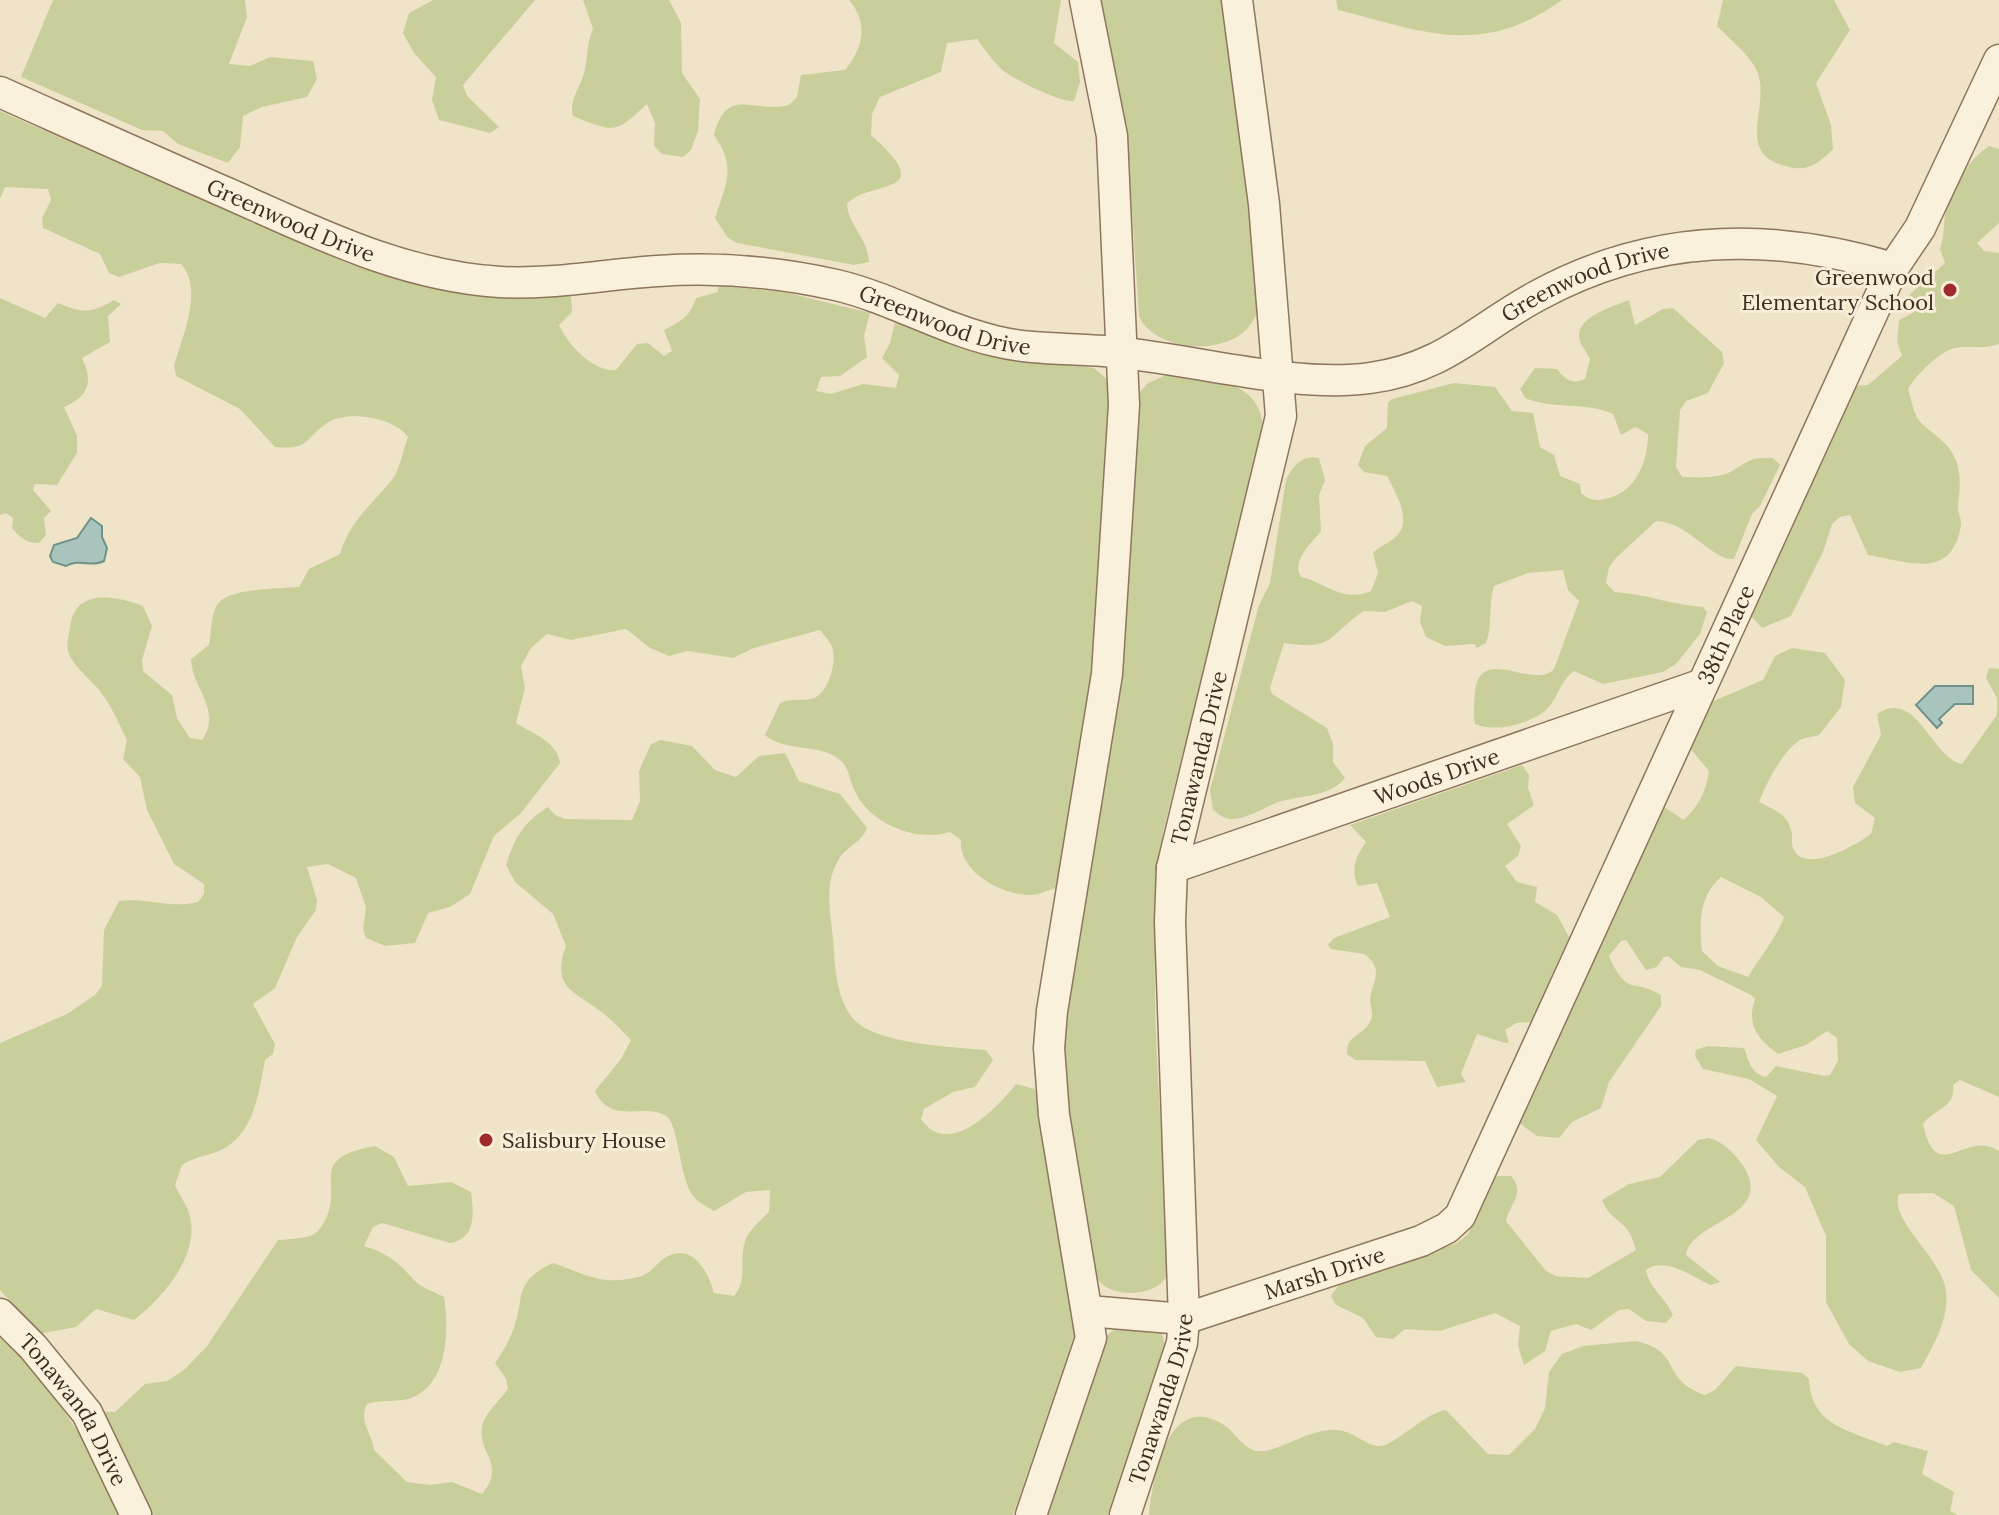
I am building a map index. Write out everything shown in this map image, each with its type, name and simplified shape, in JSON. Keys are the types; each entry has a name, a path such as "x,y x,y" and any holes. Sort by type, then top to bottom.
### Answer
{"street":[{"path":"1031,1515 1091,1338 1054,1115 1049,1048 1052,1011 1107,674 1124,405 1112,136 1085,0"},
{"name":"Tonawanda Drive","path":"1125,1515 1182,1343 1184,1319 1170,922 1172,868 1281,416 1264,204 1237,0"},
{"name":"38th Place","path":"1460,1216 1893,268 1920,228 1999,60"},
{"name":"Greenwood Drive","path":"0,92 355,250 425,270 499,282 670,270 768,274 837,285 996,342 1052,350 1121,353 1334,380 1369,378 1421,368 1568,281 1618,262 1667,250 1713,244 1804,246 1893,268"},
{"name":"Woods Drive","path":"1172,868 1700,685"},
{"name":"Marsh Drive","path":"1184,1319 1421,1241 1447,1228 1460,1216"},
{"path":"1088,1311 1184,1319"},
{"name":"Tonawanda Drive","path":"0,1314 33,1347 87,1413 136,1515"}],"green space":[{"path":"53,0 245,0 247,17 229,64 250,66 270,57 313,61 317,79 307,97 262,107 243,116 240,147 228,163 178,144 163,131 142,130 21,77"},
{"path":"433,0 535,0 463,85 467,96 499,127 490,133 439,120 432,100 436,77 414,53 403,33 409,13"},
{"path":"583,0 669,0 681,23 682,73 700,99 698,131 691,150 683,157 662,154 654,146 655,123 647,104 628,121 614,128 598,126 573,116 574,99 584,73 593,29"},
{"path":"849,0 1061,0 1054,43 1078,62 1080,82 1074,101 1031,87 1008,74 995,63 977,39 947,43 941,72 880,97 872,114 871,135 891,155 900,169 900,178 894,184 857,196 847,204 851,219 866,247 869,262 854,265 737,243 728,238 715,218 727,176 725,157 714,135 719,120 726,110 734,106 789,105 797,97 801,75 845,70 856,53 861,36 859,18"},
{"path":"1101,0 1224,0 1241,92 1259,303 1252,322 1240,335 1222,343 1182,345 1148,329 1139,316 1127,135"},
{"path":"1336,0 1562,0 1533,18 1505,29 1453,35 1426,32 1338,10"},
{"path":"1723,0 1834,0 1850,30 1816,83 1831,125 1833,149 1814,165 1789,167 1772,161 1762,152 1757,129 1760,102 1758,74 1746,55 1717,26"},
{"path":"0,111 349,264 429,286 470,293 571,294 572,312 559,325 582,356 607,369 616,370 637,344 648,343 664,356 672,351 664,330 684,318 696,298 718,292 718,286 784,292 870,313 864,336 867,357 840,376 821,377 816,391 831,394 863,384 896,388 899,375 882,358 890,343 895,322 978,352 1094,368 1108,380 1108,452 1092,671 1056,888 1031,895 1020,894 984,880 967,862 961,840 950,832 923,835 894,827 870,812 861,801 841,760 819,750 782,744 765,735 780,703 817,697 826,686 834,657 830,643 820,630 754,648 733,658 688,651 669,656 650,648 626,629 571,640 547,634 531,648 521,666 525,688 516,723 549,744 560,763 521,813 494,836 470,894 450,907 428,913 415,943 385,946 366,938 363,929 366,907 356,878 328,864 307,867 317,900 316,910 297,937 275,988 253,1004 275,1044 273,1054 265,1060 254,1110 234,1142 182,1165 175,1185 188,1210 192,1228 185,1259 177,1273 157,1300 134,1320 96,1309 76,1327 39,1334 0,1290 0,1043 67,1014 95,995 102,986 104,930 119,901 188,904 198,902 204,894 204,884 174,864 147,810 140,777 123,759 127,740 118,721 100,691 69,655 68,640 73,615 79,606 97,598 120,599 143,606 152,626 142,660 143,671 172,695 177,718 190,738 202,740 208,729 208,709 191,659 209,645 216,607 221,600 241,592 299,587 309,569 340,554 355,523 395,476 408,437 393,425 358,416 327,423 301,445 275,447 240,409 176,376 174,366 191,300 188,274 181,264 160,263 119,277 109,273 100,254 43,228 42,218 51,200 48,189 5,187 0,199"},
{"path":"1989,146 1999,149 1999,223 1977,243 1984,251 1999,253 1999,344 1949,350 1928,365 1908,389 1918,419 1946,444 1957,462 1961,523 1956,543 1938,561 1926,564 1868,555 1850,515 1840,517 1832,524 1823,552 1791,616 1762,628 1748,613 1854,386 1868,385 1902,356 1897,342 1899,320 1916,311 1910,294 1945,263 1940,249 1949,201 1968,166"},
{"path":"0,298 45,318 58,303 86,310 99,308 114,300 121,304 108,316 110,342 82,358 88,375 83,394 64,407 77,436 77,453 57,485 35,484 33,490 51,511 44,518 46,535 39,543 20,537 12,528 13,518 6,513 0,515"},
{"path":"1629,300 1635,325 1663,309 1673,308 1722,352 1724,363 1708,393 1686,401 1680,410 1676,467 1682,477 1721,475 1759,458 1773,458 1780,465 1760,506 1752,514 1734,559 1717,554 1679,528 1656,521 1609,567 1606,583 1615,592 1703,607 1707,612 1700,634 1676,664 1663,672 1603,684 1574,671 1548,708 1533,719 1503,727 1483,727 1475,724 1474,704 1479,678 1487,671 1497,669 1534,675 1554,669 1579,601 1568,590 1563,570 1528,573 1494,586 1488,636 1486,643 1477,648 1474,644 1445,646 1426,637 1420,622 1422,606 1412,601 1385,612 1364,611 1322,643 1284,643 1270,688 1272,694 1327,728 1333,744 1333,762 1345,778 1322,793 1284,800 1241,818 1225,818 1213,810 1210,790 1259,605 1270,583 1286,480 1295,466 1308,458 1319,458 1325,480 1319,495 1321,531 1300,559 1301,577 1351,595 1371,591 1378,573 1373,553 1396,536 1402,527 1400,504 1387,476 1364,472 1358,465 1365,446 1387,428 1388,403 1392,399 1454,383 1495,387 1512,411 1533,413 1540,447 1554,455 1560,476 1580,484 1581,493 1589,499 1615,496 1638,475 1646,456 1648,434 1635,427 1621,435 1613,414 1591,408 1536,402 1525,398 1520,389 1535,368 1557,369 1573,381 1585,379 1590,359 1580,342 1580,329 1591,317"},
{"path":"1166,375 1199,377 1231,384 1255,402 1261,415 1263,433 1163,832 1155,937 1156,1046 1171,1262 1158,1286 1132,1293 1105,1286 1091,1263 1064,1100 1060,1043 1138,394 1148,383"},
{"path":"1792,648 1825,653 1845,680 1841,707 1819,735 1793,745 1781,760 1759,802 1786,819 1792,832 1793,848 1799,856 1808,859 1831,855 1871,834 1875,818 1855,803 1853,787 1881,735 1877,714 1891,708 1903,710 1913,716 1941,750 1962,764 1997,715 1997,698 1986,678 1989,668 1999,669 1999,1097 1960,1080 1953,1085 1948,1103 1923,1124 1929,1143 1936,1152 1944,1155 1975,1146 1987,1146 1999,1151 1999,1298 1971,1270 1954,1206 1933,1193 1899,1194 1898,1205 1902,1216 1936,1265 1946,1291 1940,1331 1921,1368 1900,1372 1868,1361 1849,1344 1826,1302 1826,1236 1805,1187 1779,1167 1756,1140 1777,1096 1749,1079 1703,1069 1695,1056 1696,1050 1707,1046 1744,1048 1754,1069 1766,1077 1776,1066 1830,1075 1838,1061 1837,1038 1827,1031 1806,1045 1778,1054 1756,1031 1752,1016 1755,999 1751,995 1700,970 1681,967 1668,956 1657,967 1646,970 1626,940 1621,941 1609,956 1615,969 1626,982 1661,995 1661,1006 1609,1082 1601,1108 1572,1122 1559,1138 1537,1136 1518,1122 1661,805 1684,820 1701,798 1709,771 1688,746 1711,702 1763,680 1775,656","holes":["1721,877 1761,897 1784,917 1772,940 1748,977 1718,966 1702,951 1702,911 1708,893"]},
{"path":"661,740 692,746 715,770 736,777 759,756 785,753 799,781 840,794 867,828 839,859 831,878 835,968 846,1007 861,1025 875,1033 913,1042 986,1050 993,1060 975,1087 953,1092 924,1109 921,1119 932,1130 945,1134 972,1126 1016,1084 1035,1089 1065,1251 1075,1334 1013,1515 146,1515 126,1458 97,1411 115,1412 145,1384 167,1381 184,1370 207,1346 278,1240 310,1236 321,1228 329,1210 333,1166 353,1151 375,1146 394,1157 408,1186 451,1182 471,1192 471,1224 469,1231 458,1241 450,1243 382,1223 373,1227 364,1246 386,1255 418,1283 444,1297 446,1339 444,1354 433,1381 424,1391 411,1398 367,1404 365,1410 365,1422 374,1450 407,1482 430,1485 452,1482 482,1494 489,1484 492,1466 483,1444 483,1422 508,1389 506,1379 495,1363 516,1322 525,1285 540,1270 553,1263 600,1279 636,1278 677,1253 699,1262 714,1293 734,1296 738,1290 745,1241 769,1212 770,1190 746,1192 714,1211 696,1199 689,1189 674,1129 666,1116 657,1112 618,1111 602,1102 595,1091 621,1059 631,1040 563,980 561,971 566,946 553,914 515,882 506,865 521,832 548,807 555,815 565,819 632,820 640,801 639,771 651,744"},
{"path":"1522,765 1529,775 1528,788 1534,805 1507,824 1521,846 1518,856 1505,866 1517,882 1537,887 1535,902 1557,915 1569,937 1531,1022 1516,1023 1505,1030 1509,1042 1505,1043 1477,1034 1461,1074 1466,1082 1437,1087 1425,1061 1355,1060 1347,1054 1347,1047 1371,1020 1370,1000 1376,971 1364,954 1331,949 1328,945 1334,938 1390,917 1377,883 1358,886 1354,874 1355,863 1366,842 1350,825"},
{"path":"1709,1138 1727,1148 1742,1164 1750,1182 1749,1196 1741,1207 1691,1243 1686,1255 1720,1282 1710,1285 1670,1266 1653,1266 1646,1270 1650,1282 1673,1315 1666,1323 1646,1321 1629,1309 1619,1310 1591,1330 1576,1324 1551,1331 1545,1351 1524,1365 1518,1346 1520,1326 1495,1313 1440,1331 1405,1329 1393,1339 1376,1337 1363,1318 1336,1305 1331,1296 1339,1285 1457,1243 1468,1234 1494,1176 1511,1176 1515,1182 1516,1198 1506,1221 1546,1271 1556,1276 1588,1278 1636,1250 1629,1232 1610,1214 1602,1200 1629,1184 1660,1177 1698,1140"},
{"path":"1119,1325 1161,1328 1165,1346 1108,1515 1039,1515 1102,1340"},
{"path":"0,1331 83,1439 120,1515 0,1515"},
{"path":"1636,1341 1661,1352 1682,1381 1705,1395 1715,1390 1736,1366 1802,1373 1809,1379 1811,1395 1817,1407 1834,1424 1887,1446 1894,1442 1928,1451 1922,1474 1954,1492 1950,1511 1958,1515 1149,1515 1159,1461 1176,1428 1189,1419 1205,1417 1224,1425 1247,1447 1265,1451 1327,1430 1343,1431 1372,1445 1384,1445 1428,1417 1446,1410 1488,1454 1509,1455 1535,1429 1545,1408 1549,1372 1562,1354 1583,1346"}],"water":[{"path":"91,518 102,526 102,537 107,548 104,561 66,566 53,562 50,556 54,545 77,538"},
{"path":"1935,686 1973,686 1973,704 1955,704 1939,719 1942,723 1937,728 1916,705"}],"place":[{"name":"Greenwood Elementary School","path":"1950,290"},
{"name":"Salisbury House","path":"486,1140"}]}
